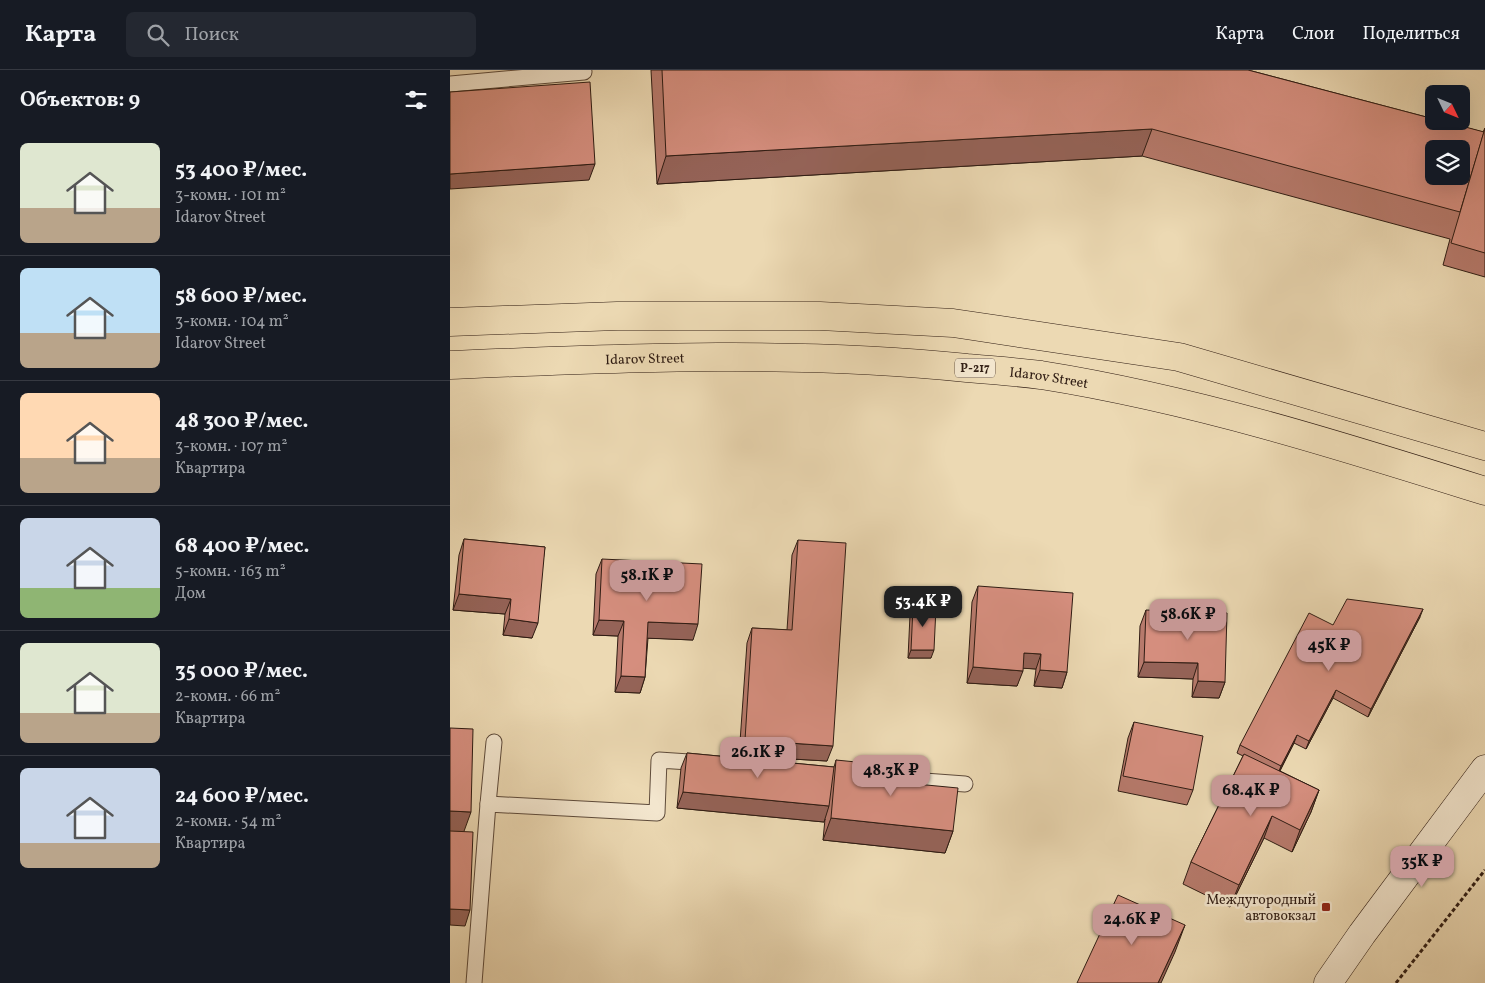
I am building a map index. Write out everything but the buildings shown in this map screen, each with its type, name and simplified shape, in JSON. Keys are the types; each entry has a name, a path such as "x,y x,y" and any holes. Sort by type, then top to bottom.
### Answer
{"main road":[{"path":"450,322 617,316 820,316 953,324 1179,357 1485,446"},
{"name":"Idarov Street","path":"450,365 635,358 779,356 906,361 1039,375 1134,392 1239,417 1485,491"},
{"path":"1328,983 1362,934 1485,769"}],"lane":[{"path":"450,84 584,72"},
{"path":"474,983 494,742"},
{"path":"488,804 657,813 659,760 718,764"},
{"path":"886,778 965,784"}],"path":[{"path":"1396,983 1485,870"}],"place":[{"name":"Междугородный автовокзал","path":"1326,907"}]}
